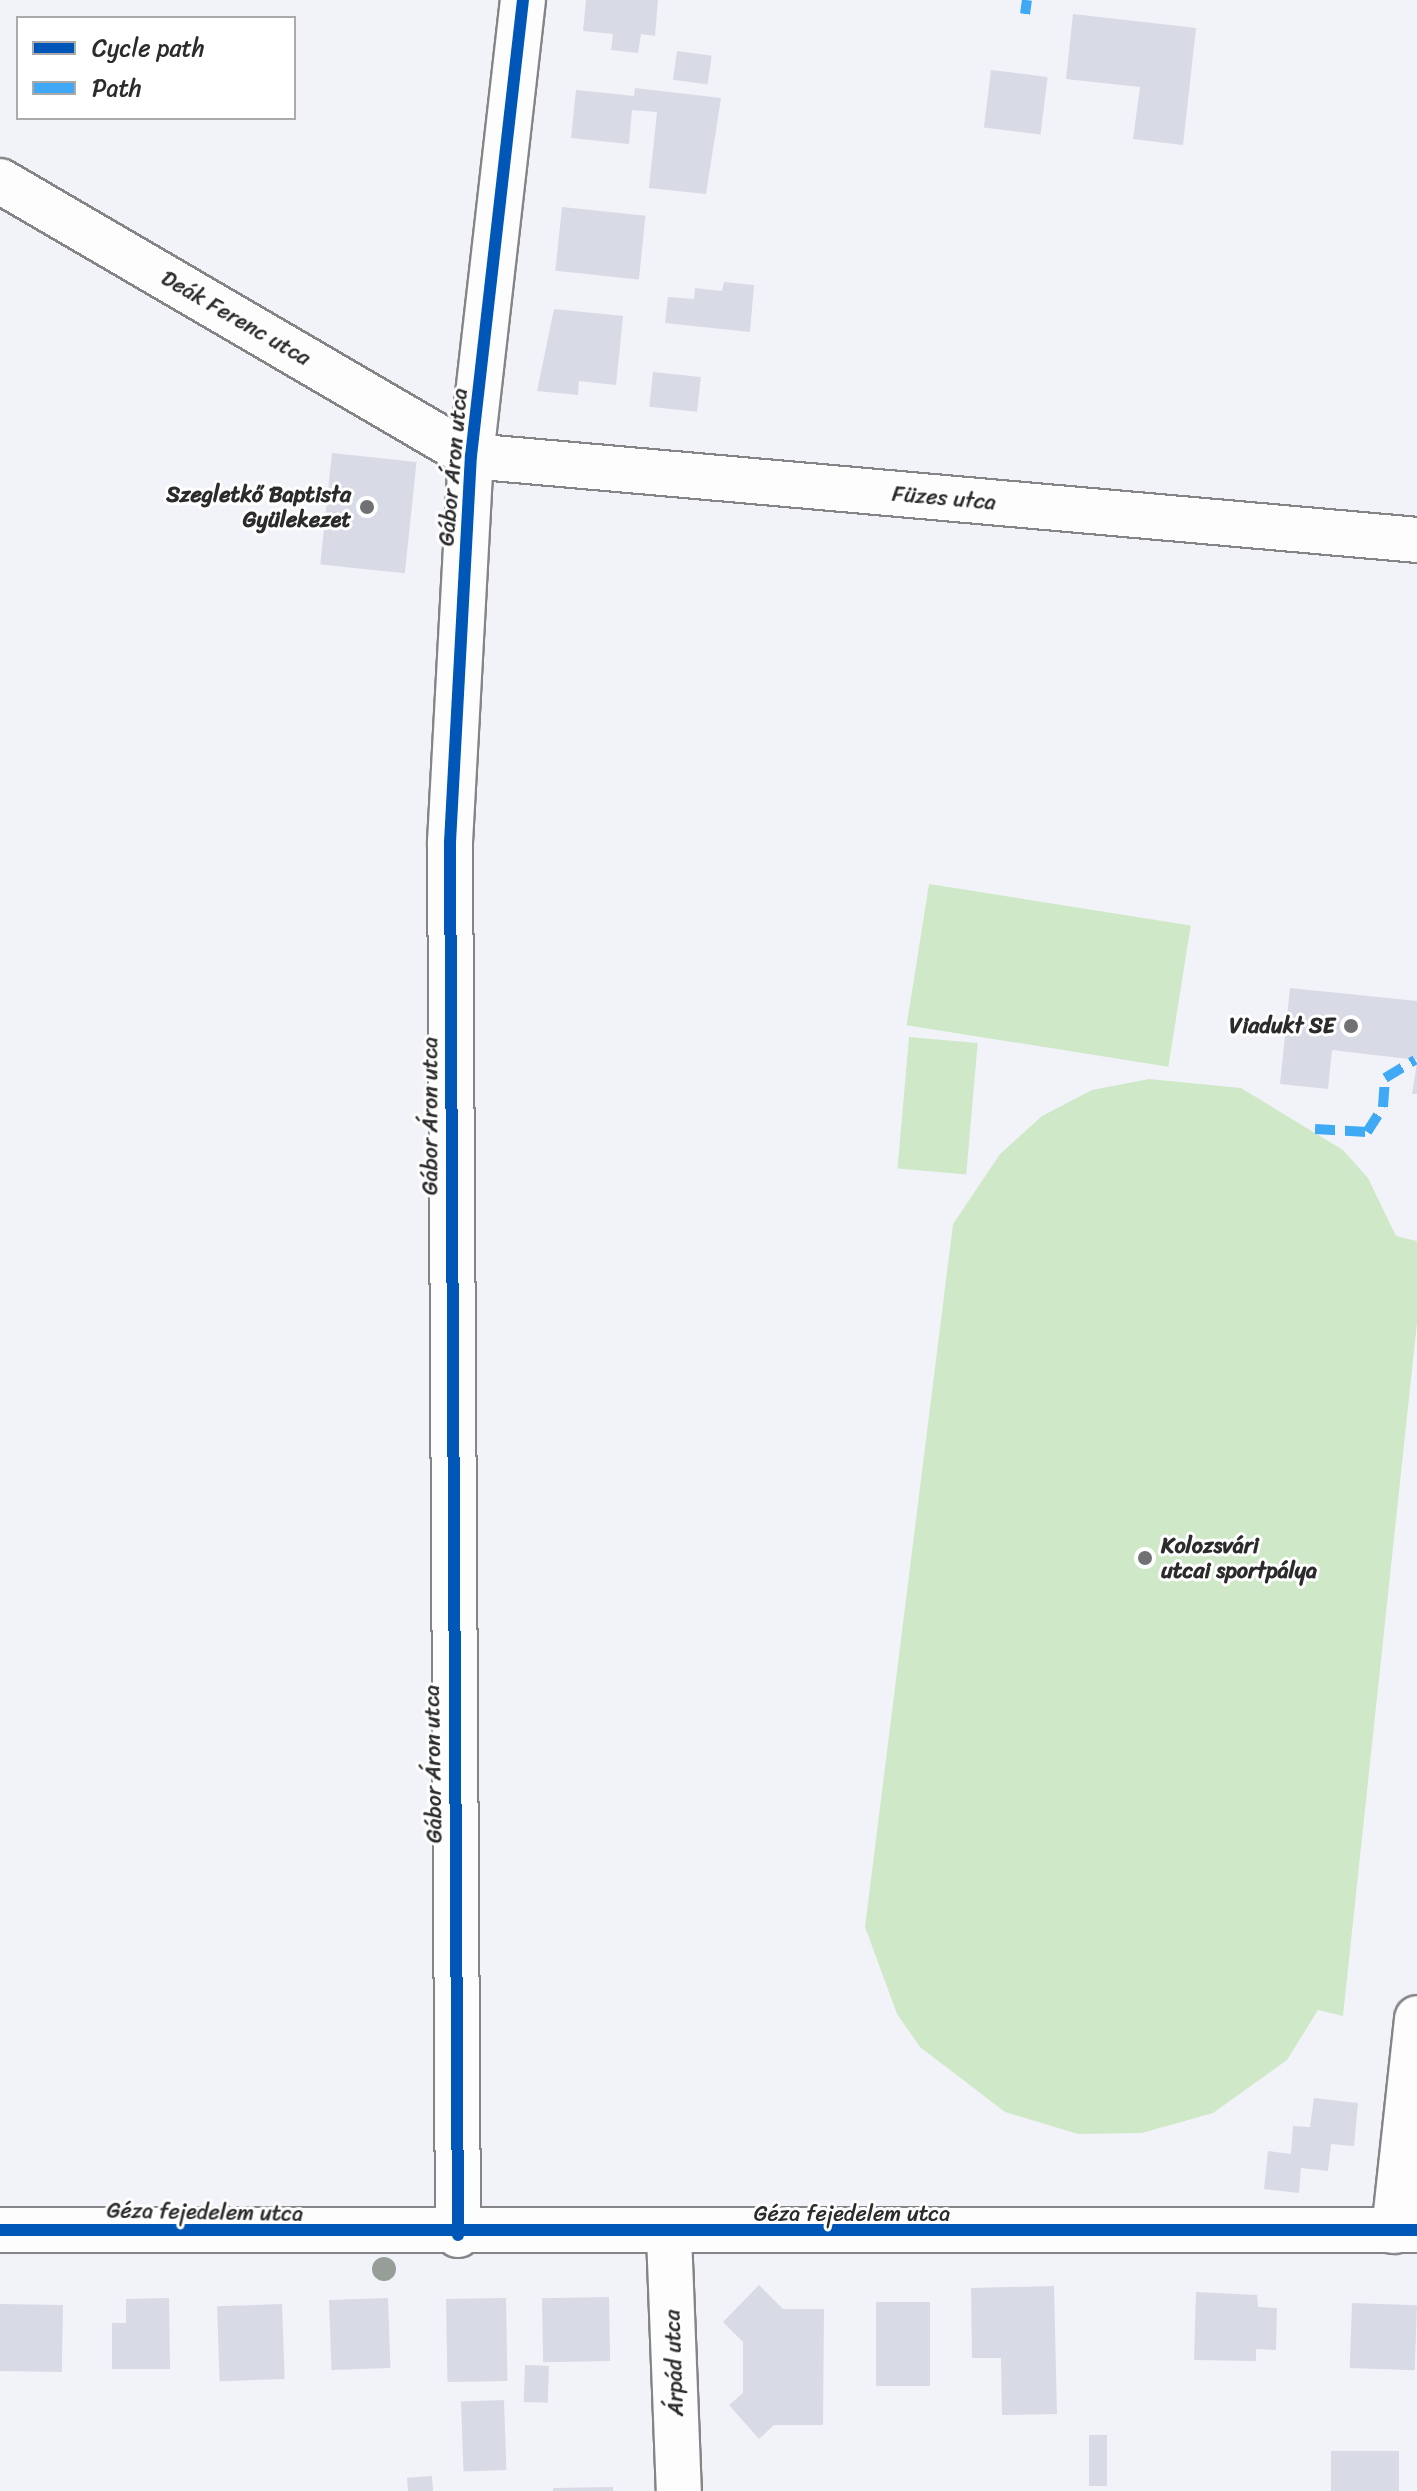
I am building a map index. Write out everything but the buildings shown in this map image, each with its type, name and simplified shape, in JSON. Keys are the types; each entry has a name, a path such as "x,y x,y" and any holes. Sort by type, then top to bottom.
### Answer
{"street":[{"name":"Gábor Áron utca","path":"458,2235 450,842 471,456 523,0"},
{"name":"Deák Ferenc utca","path":"0,181 471,456"},
{"name":"Füzes utca","path":"471,456 1417,540"},
{"path":"1405,2230 1417,2018"},
{"name":"Géza fejedelem utca","path":"0,2230 458,2235 1405,2230"},
{"name":"Árpád utca","path":"669,2235 679,2491"}],"green space":[{"path":"929,884 1191,925 1168,1067 907,1025"},
{"path":"909,1037 978,1043 966,1175 897,1168"},
{"path":"1149,1079 1241,1088 1343,1150 1368,1178 1396,1236 1417,1241 1417,1323 1343,2016 1318,2010 1287,2060 1213,2113 1142,2133 1078,2134 1005,2112 920,2047 897,2014 865,1927 953,1224 1000,1154 1042,1116 1092,1090"}],"marked path":[{"path":"1025,14 1027,0"},
{"path":"1315,1129 1367,1132 1383,1107 1385,1078 1415,1060"}],"cycle path":[{"path":"458,2235 450,842 471,456 523,0"},
{"path":"0,2230 1417,2230"}],"place":[{"name":"Szegletkő Baptista Gyülekezet","path":"367,507"},
{"name":"Viadukt SE","path":"1351,1026"},
{"name":"Kolozsvári utcai sportpálya","path":"1145,1558"}]}
